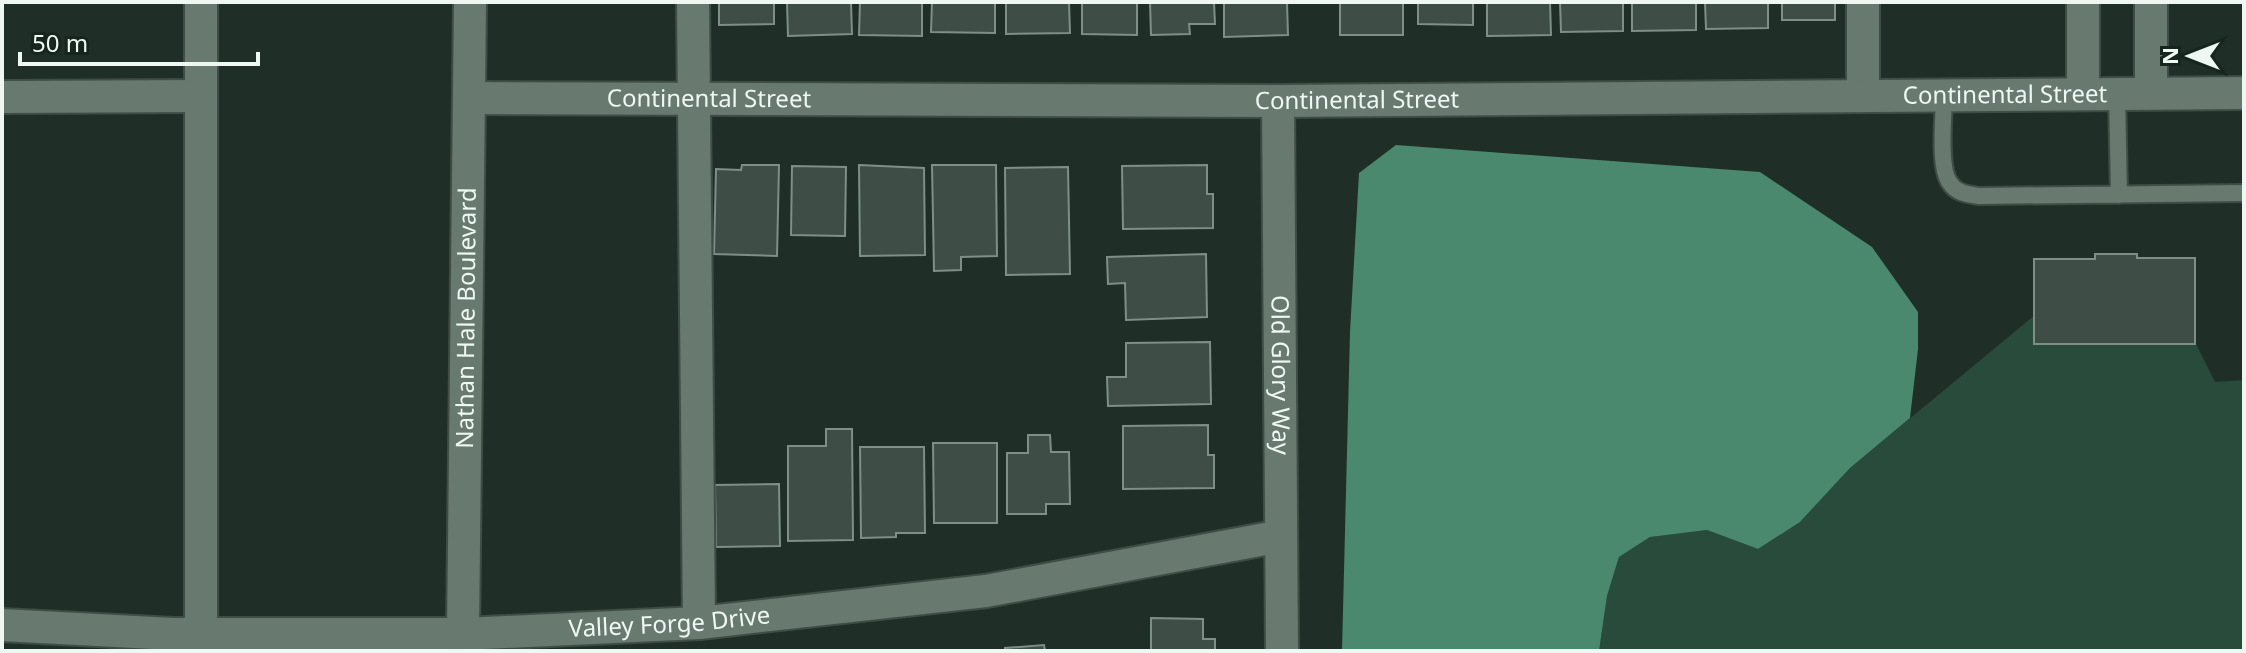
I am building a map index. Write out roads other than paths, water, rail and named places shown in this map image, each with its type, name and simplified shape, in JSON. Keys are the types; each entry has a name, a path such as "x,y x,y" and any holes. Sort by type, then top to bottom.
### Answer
{"street":[{"path":"201,2 201,634"},
{"name":"Nathan Hale Boulevard","path":"463,634 470,2"},
{"path":"693,2 699,623"},
{"path":"1863,2 1863,96"},
{"path":"2083,2 2083,93"},
{"path":"2151,2 2151,93"},
{"name":"Continental Street","path":"471,98 1278,101 2244,93"},
{"path":"2,97 201,96"},
{"name":"Old Glory Way","path":"1278,101 1282,651"},
{"name":"Valley Forge Drive","path":"2,625 303,642 364,642 699,623 986,591 1281,536"}],"lane":[{"path":"2117,93 2119,195"},
{"path":"1944,95 1944,172 1950,185 1962,194 2244,193"}]}
